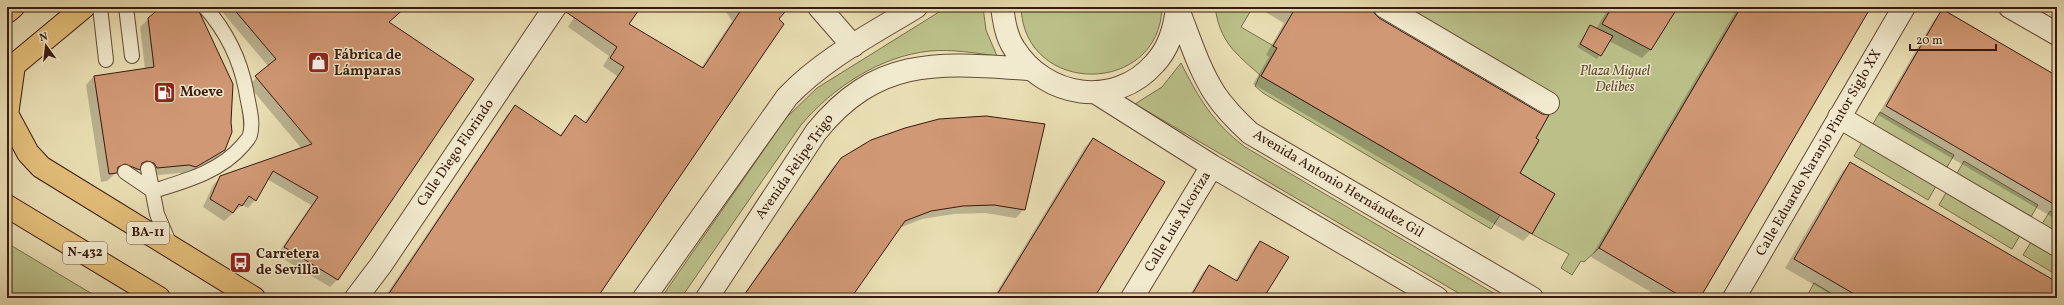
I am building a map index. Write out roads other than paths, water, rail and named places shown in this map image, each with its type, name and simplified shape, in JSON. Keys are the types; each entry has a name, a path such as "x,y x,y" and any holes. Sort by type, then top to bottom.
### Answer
{"highway":[{"path":"7,12 12,7"},
{"path":"7,115 11,68 84,7"},
{"name":"BA-11","path":"7,115 28,153 41,167 254,298"},
{"name":"N-432","path":"9,206 159,298"}],"street":[{"name":"Calle Diego Florindo","path":"356,298 381,265 555,7"},
{"path":"819,7 853,46"},
{"path":"644,298 787,97 801,82 853,46 916,7"},
{"path":"1002,7 1005,27 1013,48 1030,69 1039,76 1058,86 1077,92 1095,92 1115,89 1133,81 1155,63 1171,38 1178,7"},
{"name":"Avenida Antonio Hernández Gil","path":"1178,7 1194,51 1215,94 1231,115 1250,133 1532,298"},
{"path":"1385,7 1548,103"},
{"name":"Calle Eduardo Naranjo Pintor Siglo XX","path":"1734,298 1904,7"},
{"path":"2010,7 2057,34"},
{"name":"Avenida Felipe Trigo","path":"707,298 816,132 835,110 863,88 881,78 920,67 974,65 1030,69"},
{"path":"1095,92 1212,166 1437,298"},
{"path":"1839,117 2057,244"},
{"name":"Calle Luis Alcoriza","path":"1132,298 1212,166"}],"lane":[{"path":"100,7 106,60"},
{"path":"126,7 132,56"},
{"path":"153,191 198,177 234,156 250,136 251,118 243,73 229,40 218,21 205,7"},
{"path":"148,169 157,214 171,247"},
{"path":"124,172 153,191"}],"place":[{"name":"Fábrica de Lámparas","path":"319,63"},
{"name":"Moeve","path":"164,92"},
{"name":"Carretera de Sevilla","path":"240,262"}],"park label":[{"name":"Plaza Miguel Delibes","path":"1615,80"}]}
